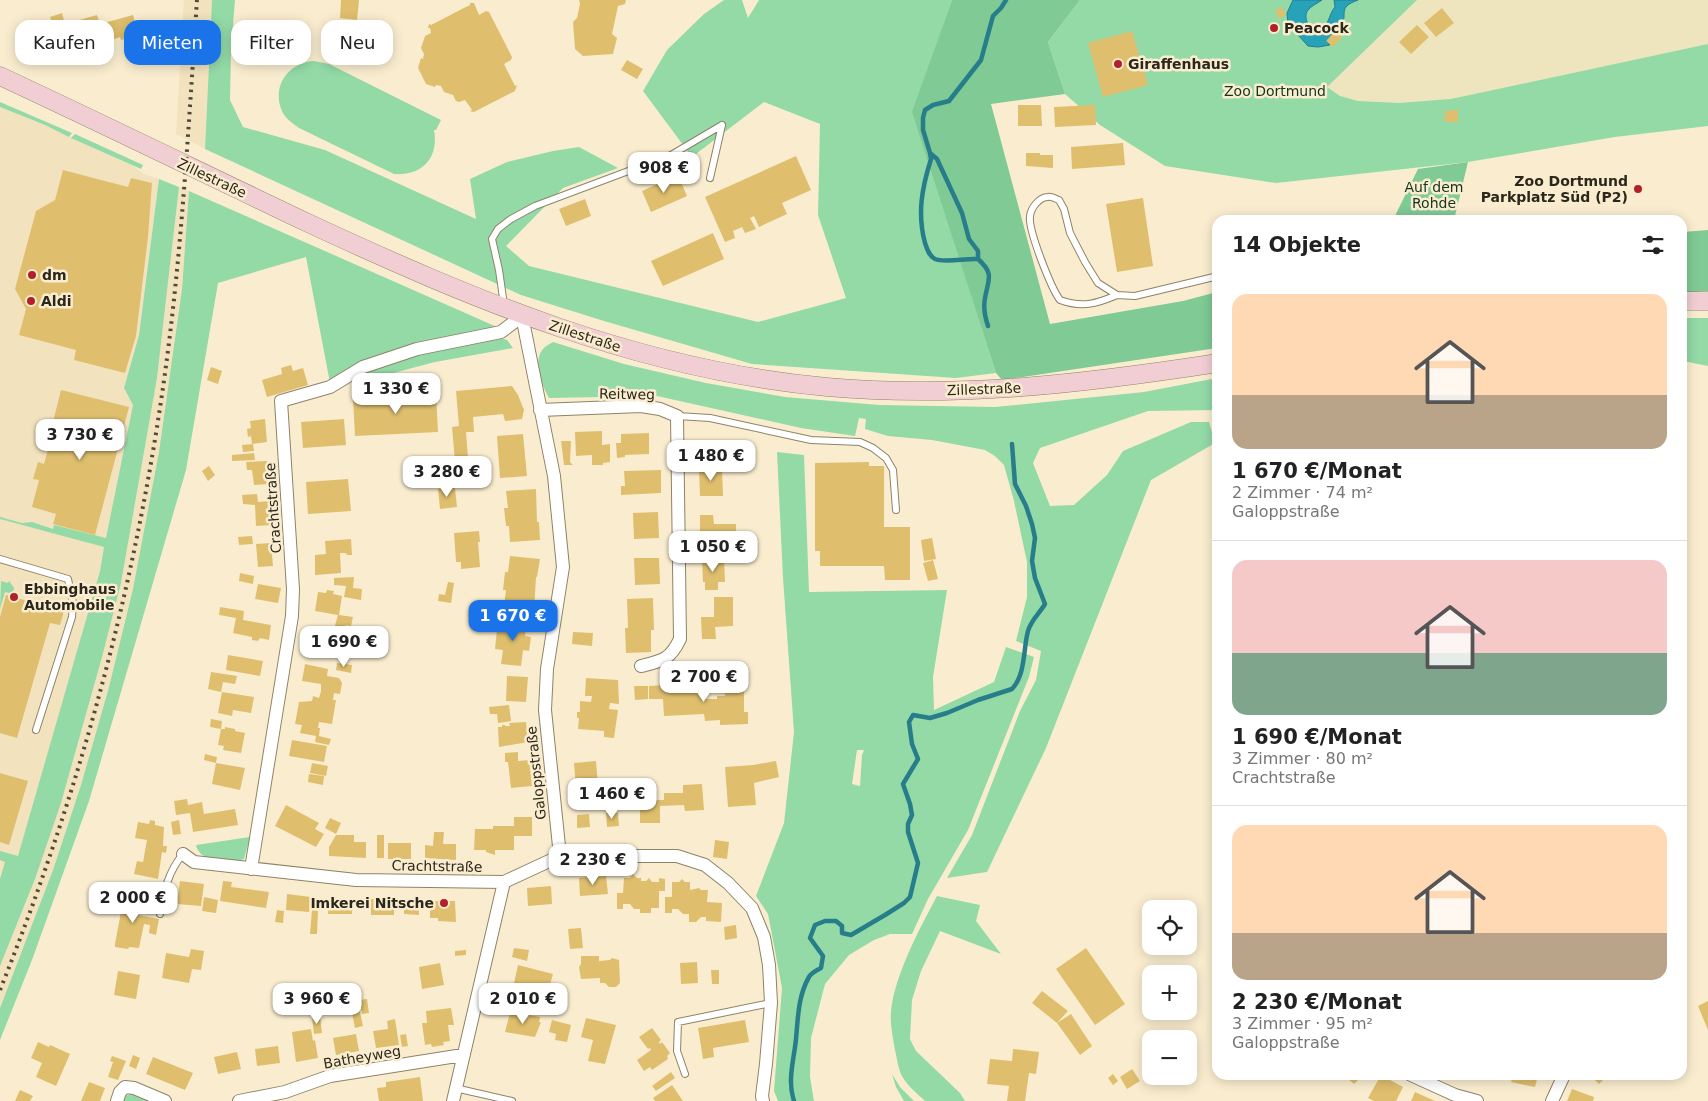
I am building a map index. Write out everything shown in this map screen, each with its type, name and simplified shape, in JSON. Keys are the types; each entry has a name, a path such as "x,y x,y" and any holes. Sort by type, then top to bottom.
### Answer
{"main road":[{"name":"Zillestraße","path":"0,76 8,84 332,234 505,309 618,348 693,367 826,387 901,392 994,390 1124,378 1212,364"},
{"path":"1687,301 1708,302"}],"street":[{"name":"Galoppstraße","path":"522,316 554,476 563,567 547,668 544,710 560,856"},
{"name":"Crachtstraße","path":"251,869 292,616 292,561 281,401 330,387 363,367 417,349 501,332 522,316"},
{"name":"Reitweg","path":"540,410 641,406 660,409 677,416"},
{"path":"641,666 662,661 674,652 680,639 677,416"},
{"name":"Crachtstraße","path":"183,854 194,862 356,880 504,882"},
{"path":"454,1095 504,882 560,856 677,856 705,865 728,883 752,908 764,937 768,955 770,1003 763,1101"},
{"name":"Batheyweg","path":"239,1101 284,1092 330,1076 463,1055"},
{"path":"1422,1080 1455,1095 1477,1101"},
{"path":"1552,1101 1562,1080"},
{"path":"116,1101 120,1092 125,1087 134,1088 165,1101"}],"lane":[{"path":"505,309 500,270 492,240 498,229 511,219 535,206 672,154 722,125 710,178"},
{"path":"1118,295 1098,283 1081,256 1070,233 1064,208 1059,200 1048,196 1039,200 1030,214 1030,222 1048,276 1060,300 1076,305 1099,303 1118,295 1135,296 1212,277"},
{"path":"677,416 710,418 812,440 860,442 873,448 886,458 893,470 896,510"},
{"path":"0,559 68,579 73,603 72,617 36,730"},
{"path":"160,914 168,878 174,864 183,854"},
{"path":"685,1074 677,1051 678,1022 770,1003"},
{"path":"454,1095 512,1101"}],"shaded area":[{"path":"184,0 212,0 211,20 183,20"},
{"path":"180,65 209,65 205,149 176,134"},
{"path":"0,107 45,125 133,166 144,174 159,179 139,335 124,388 133,405 100,571 18,857 0,904"},
{"path":"179,187 189,191 182,289 159,452 134,589 81,785 53,870 0,1008 0,966 35,879 121,583 157,378"}],"green space":[{"path":"212,0 235,0 233,20 231,20 230,100 243,127 325,150 476,219 470,179 507,162 579,147 618,168 563,188 506,246 529,266 758,322 846,298 818,215 820,124 764,102 692,157 643,91 667,50 704,14 724,0 742,0 748,18 759,0 952,0 913,112 996,373 956,378 752,364 521,295 205,149 209,65 221,65 221,20 211,20"},
{"path":"952,0 1080,0 1048,42 1065,94 991,104 1050,324 1183,301 1212,293 1212,349 1002,380 996,373 912,112"},
{"name":"Zoo Dortmund","path":"1080,0 1708,0 1708,126 1615,137 1468,162 1276,183 1165,166 1100,125 1065,94 1048,42"},
{"path":"311,61 321,62 321,65 331,65 441,120 436,130 434,130 434,149 426,163 413,172 394,174 299,128 289,120 283,114 279,102 281,84 284,77 290,71 299,65 311,65"},
{"path":"0,102 72,133 69,137 0,107"},
{"path":"75,134 143,165 141,169 71,138"},
{"name":"Auf dem Rohde","path":"1468,162 1455,215 1395,215 1418,169"},
{"path":"159,179 179,187 157,378 121,583 61,803 35,879 0,966 0,879 5,862 0,860 0,851 18,856 100,571 104,547 0,519 0,517 22,523 32,522 53,529 54,525 106,538 133,405 124,388 139,335"},
{"path":"189,191 497,327 330,383 306,257 218,283 186,470 89,801 32,960 0,1040 0,1008 53,870 81,785 109,687 133,589 159,452 182,289"},
{"path":"1708,230 1708,291 1687,293 1687,232"},
{"path":"1687,318 1708,318 1708,366 1687,362"},
{"path":"501,338 507,340 513,348 435,362 359,382 359,375 400,358"},
{"path":"553,342 624,364 706,383 785,397 879,405 995,407 1144,392 1212,379 1212,410 1148,411 1040,448 1033,463 1050,506 1074,505 1107,475 1123,451 1191,422 1209,422 1212,432 1212,445 1151,480 1046,748 987,872 947,878 972,835 1020,711 1036,680 1041,651 1016,641 1027,597 1027,562 1004,465 985,450 932,440 888,436 865,429 866,419 859,418 855,436 801,428 657,396 549,398 541,380 538,367 540,354 546,346"},
{"path":"777,452 804,455 809,592 947,590 933,677 934,710 994,682 1006,647 1034,657 1029,677 968,830 928,899 912,934 890,934 874,940 849,955 825,984 811,1038 810,1077 814,1101 778,1101 774,1091 782,988 768,914 756,896 784,823 794,732 783,578","holes":["857,750 864,750 862,755 860,786 852,784"]},
{"path":"1,581 8,583 9,581 14,588 13,594 5,592 0,609"},
{"path":"250,837 244,859 239,861 207,858 198,851 196,845"},
{"path":"937,896 980,905 976,921 1001,954 940,931 921,971 912,1000 910,1039 916,1051 960,1093 965,1101 925,1101 912,1089 904,1080 900,1070 892,1031 891,1012 893,998 902,968"},
{"path":"892,1074 900,1087 914,1101 904,1101 896,1087"},
{"path":"133,1093 155,1101 122,1101 126,1096"}],"sand":[{"path":"1417,0 1708,0 1708,44 1451,99 1399,103 1358,101 1340,96 1327,87"}],"water":[{"path":"1293,0 1322,0 1309,9 1306,14 1309,25 1312,28 1319,29 1327,23 1335,7 1334,0 1358,0 1351,3 1345,9 1341,25 1326,41 1330,45 1318,47 1308,46 1288,24 1287,13"}],"building":[{"path":"341,0 359,0 357,20 340,18"},
{"path":"579,0 626,0 625,4 618,6 612,34 617,38 613,54 583,56 575,49 573,22 577,18"},
{"path":"470,3 474,3 479,15 486,11 489,12 512,57 511,60 504,64 515,86 517,85 515,91 474,112 470,111 472,110 465,100 456,101 453,95 444,92 441,86 436,85 435,87 426,84 418,68 421,58 423,59 424,54 421,48 425,36 431,33 430,28 428,28 429,24 431,25 470,5"},
{"path":"1281,7 1286,14 1279,19 1275,11"},
{"path":"1442,8 1454,23 1436,37 1424,23"},
{"path":"62,13 64,20 51,20 50,17"},
{"path":"97,15 99,20 79,20"},
{"path":"133,15 134,20 124,20 124,39 121,40 120,37 114,39 114,20"},
{"path":"1417,25 1429,37 1411,54 1399,42"},
{"name":"Giraffenhaus","path":"1132,31 1148,85 1103,97 1088,43"},
{"path":"1335,31 1342,37 1333,47 1326,41"},
{"path":"627,60 643,69 637,79 621,70"},
{"path":"1018,105 1041,105 1042,126 1018,126"},
{"path":"1095,105 1096,125 1055,127 1054,107"},
{"path":"1458,110 1458,122 1445,122 1445,111"},
{"path":"1123,143 1125,165 1072,169 1071,147"},
{"path":"1026,153 1053,155 1053,168 1026,166"},
{"path":"796,156 811,190 782,203 787,214 759,227 754,216 750,218 756,229 745,233 742,227 733,231 735,238 725,242 705,197"},
{"path":"63,170 128,187 131,178 152,183 148,237 136,336 125,373 74,360 76,350 19,335 26,309 15,289 36,211 55,200"},
{"path":"678,175 687,196 651,212 642,191"},
{"path":"1143,198 1153,266 1117,272 1106,204"},
{"path":"585,199 591,216 566,226 559,209"},
{"path":"713,233 724,259 663,286 651,261"},
{"path":"291,365 293,371 303,368 308,385 267,397 262,380 282,374 281,368"},
{"path":"211,367 222,371 218,384 207,380"},
{"path":"512,386 524,410 522,419 505,421 503,414 473,417 474,432 466,432 470,484 457,485 452,427 459,426 456,391"},
{"path":"61,390 129,407 95,535 53,524 56,514 32,507 39,480 33,479 38,462 44,464 55,423 53,422"},
{"path":"436,394 438,432 355,436 353,399"},
{"path":"265,419 267,442 252,444 251,436 248,437 247,429 251,428 250,421"},
{"path":"344,419 346,445 303,448 301,422"},
{"path":"602,431 602,445 610,444 610,462 603,463 603,465 592,465 592,455 576,456 575,432"},
{"path":"649,433 649,454 625,455 625,457 617,458 616,443 621,443 621,434"},
{"path":"523,434 527,476 500,478 497,436"},
{"path":"561,441 571,441 570,462 573,465 564,465"},
{"path":"253,444 254,451 243,452 242,445"},
{"path":"716,451 730,451 731,466 717,466"},
{"path":"254,453 255,460 232,461 232,455"},
{"path":"267,461 269,484 254,485 252,470 247,470 246,462"},
{"path":"869,462 869,466 884,466 884,527 910,527 910,580 885,580 884,566 820,566 820,551 815,551 815,463"},
{"path":"707,465 714,465 714,468 722,468 723,496 700,496 699,469 707,468"},
{"path":"209,466 215,475 208,481 202,471"},
{"path":"661,470 661,493 621,495 621,486 625,486 624,471"},
{"path":"348,479 351,511 308,514 306,482"},
{"path":"455,488 457,507 440,509 438,489"},
{"path":"536,489 537,522 539,522 540,540 510,542 509,526 506,526 504,508 508,508 506,491"},
{"path":"257,494 258,502 270,501 272,525 256,526 255,505 243,504 242,495"},
{"path":"658,512 659,538 634,539 633,513"},
{"path":"700,515 713,515 714,524 736,524 736,541 723,541 723,553 704,553 703,534 700,534"},
{"path":"479,531 480,567 461,569 461,562 456,562 454,533"},
{"path":"252,536 253,544 239,545 238,537"},
{"path":"932,538 936,559 924,561 921,540"},
{"path":"351,539 352,555 340,553 341,573 315,575 315,555 326,554 325,541"},
{"path":"271,543 273,566 258,567 256,544"},
{"path":"510,556 540,559 536,577 534,610 504,606 506,590 503,590 505,572 508,572"},
{"path":"634,558 659,558 660,584 635,585"},
{"path":"724,559 725,582 718,582 718,590 705,590 702,560"},
{"path":"933,560 938,579 928,581 923,563"},
{"path":"240,573 254,576 253,584 239,581"},
{"path":"354,577 353,588 362,589 361,600 344,597 346,586 334,585 334,578"},
{"path":"448,582 454,583 451,603 438,601 439,594 445,595"},
{"path":"258,584 281,588 278,603 255,599"},
{"path":"327,590 334,591 333,594 342,596 339,615 353,617 351,626 346,625 345,631 334,629 338,615 315,611 318,592 326,593"},
{"path":"6,595 64,611 60,625 50,623 17,738 0,733 0,617"},
{"path":"714,597 733,597 733,626 715,627 716,639 702,639 701,617 714,617"},
{"path":"653,598 654,630 651,630 651,652 626,653 625,628 628,628 627,599"},
{"path":"220,607 244,611 243,620 271,625 269,640 260,638 258,641 252,640 252,637 233,633 236,618 219,615"},
{"path":"508,616 527,620 525,636 531,637 529,651 523,650 521,666 501,664 503,650 495,649 497,630 506,631"},
{"path":"312,628 334,631 331,649 309,646"},
{"path":"573,632 593,633 592,646 572,644"},
{"path":"228,655 263,661 260,676 226,670"},
{"path":"337,663 352,665 351,673 336,670"},
{"path":"305,664 328,669 327,676 339,678 342,683 340,694 334,693 333,700 336,700 332,724 319,722 319,736 331,739 329,745 315,742 316,736 300,733 302,725 295,724 299,702 312,701 313,696 319,698 321,691 321,684 302,681"},
{"path":"706,665 707,683 694,684 693,666"},
{"path":"211,672 237,676 235,684 223,682 221,692 208,689"},
{"path":"507,676 528,677 526,702 506,701"},
{"path":"586,678 618,680 619,704 610,703 609,709 618,710 614,738 604,737 604,731 578,729 579,718 577,718 577,712 580,712 580,701 591,702 592,696 585,696"},
{"path":"744,680 744,712 748,712 748,724 720,725 720,720 705,721 704,714 664,716 663,699 649,699 649,686 683,684 683,692 703,691 704,699 717,699 717,696 725,696 724,681"},
{"path":"634,686 648,686 648,699 635,700"},
{"path":"222,692 254,697 251,713 233,710 232,716 218,713"},
{"path":"509,705 511,721 498,723 497,714 490,714 489,707"},
{"path":"211,719 222,721 221,729 210,727"},
{"path":"526,722 528,742 499,747 498,727 502,727 502,725 510,726 509,723"},
{"path":"225,727 245,733 241,753 223,750 224,746 218,745 221,729 225,729"},
{"path":"292,740 327,746 324,762 289,756"},
{"path":"518,752 518,761 529,760 532,786 511,788 508,762 505,762 505,753"},
{"path":"205,754 217,757 216,763 204,760"},
{"path":"596,761 599,799 577,801 574,763"},
{"path":"776,761 779,777 754,783 756,805 728,807 725,767"},
{"path":"216,763 245,768 240,790 212,784"},
{"path":"312,763 328,766 326,776 310,773"},
{"path":"0,773 28,781 9,845 0,842"},
{"path":"309,774 324,776 323,785 308,782"},
{"path":"702,784 704,810 685,811 684,805 660,806 660,823 640,823 640,800 664,800 664,793 683,793 683,785"},
{"path":"187,799 188,805 202,802 204,814 235,809 238,825 193,832 190,813 176,815 174,801"},
{"path":"286,805 319,823 315,829 324,834 316,847 275,826"},
{"path":"606,813 618,813 619,826 607,827"},
{"path":"589,814 590,827 577,828 577,815"},
{"path":"514,817 532,817 532,836 514,836 514,850 495,850 495,855 486,852 486,850 474,850 475,829 493,829 493,826 514,826"},
{"path":"330,818 341,823 336,834 325,828"},
{"path":"150,820 155,821 155,825 164,827 163,846 167,846 166,853 162,852 158,879 134,874 137,861 143,862 147,840 135,838 138,822 149,824"},
{"path":"179,820 181,834 173,835 171,822"},
{"path":"434,832 444,832 443,844 456,844 456,860 425,858 425,845 433,846"},
{"path":"336,835 354,835 354,842 366,842 366,858 329,856 329,847"},
{"path":"377,835 384,835 384,858 377,858"},
{"path":"715,840 729,842 727,859 713,857"},
{"path":"388,843 411,843 411,859 388,859"},
{"path":"633,874 637,878 641,878 641,881 646,881 649,878 652,882 659,882 659,878 665,879 665,891 659,891 659,908 651,908 651,913 640,913 640,909 634,909 630,904 623,904 623,909 617,909 617,893 623,893 624,878 630,878"},
{"path":"606,876 608,894 580,896 579,878"},
{"path":"682,879 685,882 690,882 690,890 699,888 701,890 708,890 707,902 722,903 721,922 706,921 706,917 701,917 696,922 689,922 689,914 683,914 678,909 672,909 672,913 665,913 665,897 672,897 672,882 679,882"},
{"path":"180,881 204,884 201,906 177,904"},
{"path":"223,881 232,882 231,887 269,892 266,908 220,901"},
{"path":"551,886 552,904 528,906 527,888"},
{"path":"129,892 141,894 137,915 159,919 156,935 149,933 150,925 144,924 139,948 129,947 128,949 115,947 115,944 121,912 125,913"},
{"path":"287,894 311,897 309,912 286,910"},
{"path":"204,897 218,900 216,913 202,911"},
{"path":"329,898 353,899 352,914 328,914"},
{"path":"371,899 395,900 394,915 371,915"},
{"path":"404,900 419,900 419,915 404,914"},
{"path":"430,901 455,901 456,922 438,921 438,918 430,918"},
{"path":"277,910 284,911 283,923 275,922"},
{"path":"312,910 318,911 317,934 310,934"},
{"path":"736,925 737,938 725,940 724,927"},
{"path":"581,928 583,948 570,949 568,929"},
{"path":"514,948 529,950 527,961 512,957"},
{"path":"1086,948 1125,1004 1095,1025 1056,969"},
{"path":"191,949 204,951 201,970 192,969 189,983 162,978 166,953 189,957"},
{"path":"466,950 466,955 455,956 455,951"},
{"path":"581,956 599,956 599,961 612,958 619,960 620,983 616,987 609,987 605,983 600,983 600,978 581,979 579,967"},
{"path":"697,962 698,983 681,984 680,963"},
{"path":"440,963 444,985 422,989 419,967"},
{"path":"518,965 553,974 548,992 533,989 532,993 513,988"},
{"path":"711,970 719,970 719,984 712,984"},
{"path":"118,971 140,975 136,999 114,995"},
{"path":"1042,991 1068,1011 1057,1023 1032,1003"},
{"path":"367,999 369,1013 362,1014 360,1000"},
{"path":"1708,1001 1708,1030 1698,1006"},
{"path":"451,1008 454,1025 448,1025 450,1041 443,1042 444,1045 432,1047 431,1044 425,1045 422,1023 427,1023 426,1011"},
{"path":"360,1012 363,1026 355,1028 352,1013"},
{"path":"510,1013 528,1018 529,1015 540,1017 539,1022 541,1022 535,1037 505,1032"},
{"path":"1071,1014 1092,1046 1080,1055 1057,1023"},
{"path":"320,1016 322,1033 314,1034 312,1017"},
{"path":"586,1018 616,1025 605,1064 588,1061 593,1040 581,1037"},
{"path":"395,1019 399,1045 376,1048 373,1031 388,1029 387,1021"},
{"path":"552,1020 571,1025 567,1042 555,1040 556,1034 549,1032"},
{"path":"745,1020 749,1042 713,1048 714,1057 703,1059 698,1028"},
{"path":"652,1028 661,1040 660,1044 662,1042 670,1053 667,1056 668,1059 652,1070 650,1067 644,1071 637,1060 651,1050 650,1048 648,1049 639,1037"},
{"path":"311,1029 318,1058 296,1062 292,1032"},
{"path":"356,1034 359,1051 336,1055 333,1038"},
{"path":"406,1034 408,1046 402,1047 400,1035"},
{"path":"38,1042 70,1054 56,1086 36,1077 42,1063 31,1058"},
{"path":"278,1046 280,1063 257,1066 255,1049"},
{"path":"1013,1049 1039,1052 1036,1074 1029,1073 1025,1101 1007,1101 1009,1086 987,1084 990,1059 1012,1061"},
{"path":"237,1052 241,1069 218,1074 214,1057"},
{"path":"133,1055 140,1058 136,1069 129,1066"},
{"path":"112,1056 126,1061 118,1080 108,1077 113,1062 110,1061"},
{"path":"153,1057 193,1073 185,1090 146,1074"},
{"path":"1132,1069 1140,1081 1127,1089 1120,1077"},
{"path":"671,1072 675,1078 656,1091 652,1086"},
{"path":"1113,1074 1118,1081 1113,1085 1108,1078"},
{"path":"420,1077 423,1101 379,1101 377,1088 386,1087 386,1082"},
{"path":"1350,1080 1358,1080 1354,1084"},
{"path":"1378,1080 1390,1080 1403,1087 1396,1101 1374,1101 1368,1098"},
{"path":"1512,1080 1537,1080 1535,1087 1511,1082"},
{"path":"1595,1080 1603,1080 1599,1084"},
{"path":"89,1082 105,1088 100,1101 81,1101"},
{"path":"672,1085 683,1101 655,1101 653,1098"},
{"path":"1572,1089 1594,1097 1593,1101 1567,1101"},
{"path":"20,1090 33,1096 30,1101 15,1101"},
{"path":"1415,1092 1435,1101 1411,1101"}],"waterway":[{"path":"988,326 984,305 989,277 987,269 983,264 978,259 939,260 933,258 927,250 921,221 921,211 925,180 931,159 923,130 923,118 925,110 933,105 949,101 981,60 993,16 1006,0"},
{"path":"930,153 937,159 962,213 969,239 978,251 978,259"},
{"path":"794,1101 791,1078 801,999 805,984 810,976 821,968 823,956 810,938 815,925 825,921 836,921 842,926 842,933 851,935 904,903 910,897 918,863 908,832 908,824 912,815 903,784 918,759 912,744 909,722 913,715 930,718 1012,689 1017,683 1022,669 1029,627 1045,604 1035,578 1032,561 1035,538 1032,524 1026,506 1015,484 1012,444"}],"railway":[{"path":"0,990 28,919 53,847 98,700 134,552 149,477 174,301 197,0"}],"place":[{"name":"Peacock","path":"1274,28"},
{"name":"Giraffenhaus","path":"1118,64"},
{"name":"Zoo Dortmund Parkplatz Süd (P2)","path":"1638,189"},
{"name":"dm","path":"32,275"},
{"name":"Aldi","path":"31,301"},
{"name":"Ebbinghaus Automobile","path":"14,597"},
{"name":"Imkerei Nitsche","path":"444,903"}]}
